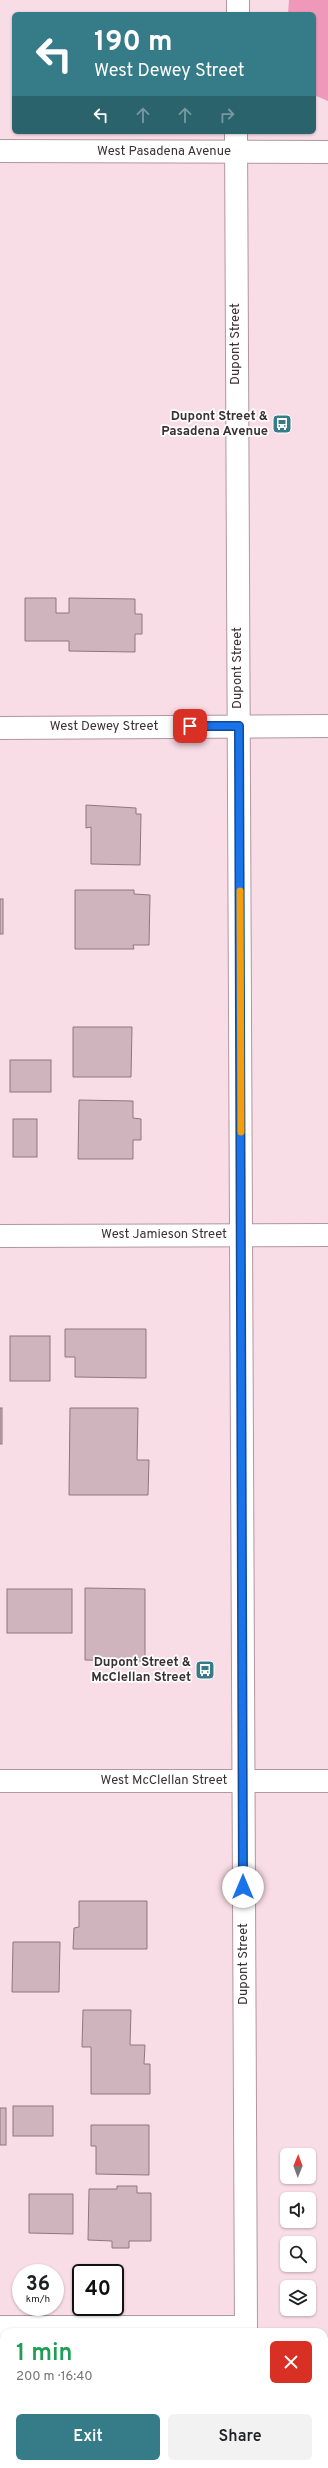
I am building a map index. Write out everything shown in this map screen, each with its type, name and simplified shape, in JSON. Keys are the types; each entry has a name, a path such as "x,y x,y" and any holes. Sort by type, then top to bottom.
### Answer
{"street":[{"path":"238,0 238,12"},
{"name":"West Pasadena Avenue","path":"0,151 236,142 328,152"},
{"name":"Dupont Street","path":"236,142 246,2328"},
{"name":"West Dewey Street","path":"0,728 328,726"},
{"name":"West Jamieson Street","path":"0,1236 328,1235"},
{"name":"West McClellan Street","path":"0,1781 328,1781"},
{"path":"0,2327 123,2328"}],"shaded area":[{"path":"289,0 328,0 328,101 316,96 316,12 288,12"}],"building":[{"path":"25,598 56,598 56,613 69,613 69,598 135,599 135,614 142,614 142,634 135,634 135,652 69,651 69,641 25,641"},
{"path":"86,805 136,808 136,814 141,814 140,865 91,864 91,827 86,828"},
{"path":"75,890 134,890 134,894 150,895 149,945 133,945 134,949 75,949"},
{"path":"0,899 3,899 3,934 0,934"},
{"path":"73,1027 132,1027 131,1077 73,1077"},
{"path":"10,1060 51,1060 51,1092 10,1092"},
{"path":"79,1100 133,1101 133,1118 141,1119 141,1140 133,1140 133,1159 78,1159"},
{"path":"13,1119 37,1119 37,1157 13,1157"},
{"path":"65,1329 146,1329 146,1378 75,1377 75,1357 65,1357"},
{"path":"10,1336 50,1336 50,1381 10,1381"},
{"path":"0,1408 2,1408 2,1444 0,1444"},
{"path":"70,1408 138,1408 137,1460 149,1460 148,1495 69,1495"},
{"path":"85,1588 145,1589 145,1661 85,1660"},
{"path":"7,1589 72,1589 72,1633 7,1633"},
{"path":"79,1901 147,1901 147,1949 73,1949 74,1928 79,1927"},
{"path":"13,1942 60,1942 59,1992 12,1992"},
{"path":"83,2010 131,2010 130,2045 145,2045 144,2064 150,2064 150,2094 91,2094 91,2047 82,2047"},
{"path":"13,2106 53,2106 53,2136 13,2136"},
{"path":"0,2108 6,2108 6,2145 0,2145"},
{"path":"91,2125 149,2125 149,2175 96,2174 96,2146 91,2146"},
{"path":"117,2186 137,2186 137,2193 151,2193 151,2241 129,2241 129,2248 112,2248 112,2241 88,2240 89,2189 117,2189"},
{"path":"29,2194 73,2194 73,2234 29,2233"}],"slow traffic":[{"path":"240,891 241,1132"}],"place":[{"name":"Dupont Street & Pasadena Avenue","path":"282,424"},
{"name":"Dupont Street & McClellan Street","path":"205,1670"}],"route":[{"path":"190,726 239,726 243,1313 243,1887"}]}
